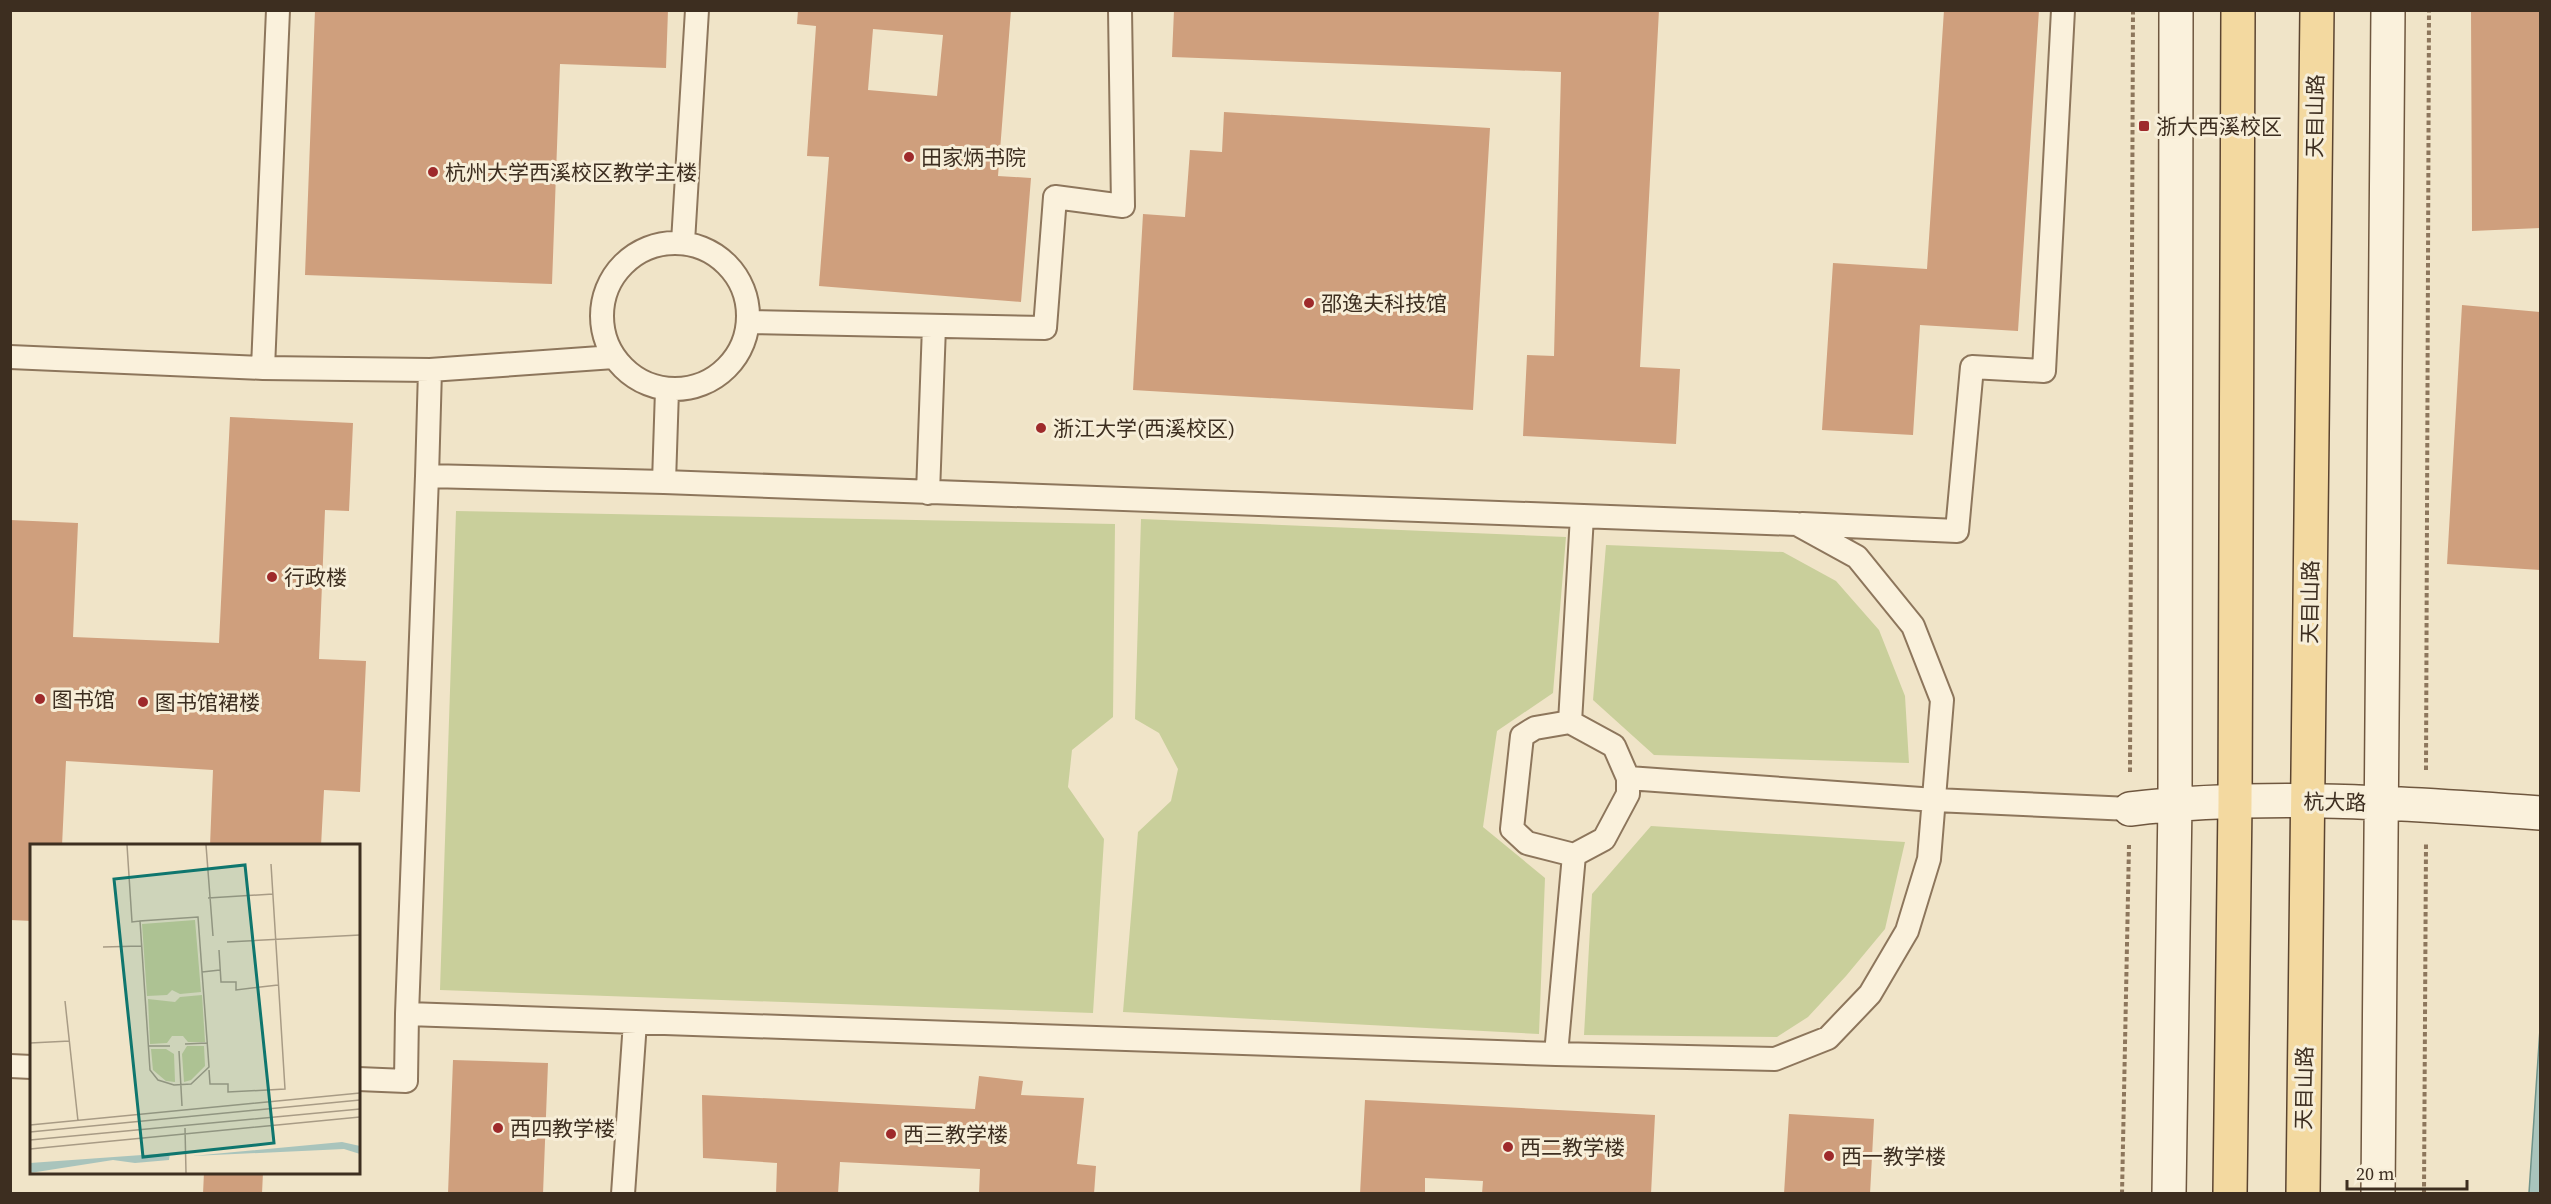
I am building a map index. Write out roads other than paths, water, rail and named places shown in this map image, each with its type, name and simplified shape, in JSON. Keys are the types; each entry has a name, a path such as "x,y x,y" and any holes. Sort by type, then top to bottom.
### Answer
{"main road":[{"path":"2169,1194 2175,803 2176,10"},
{"path":"2230,1194 2235,803 2238,10"},
{"name":"天目山路","path":"2303,1194 2317,10"},
{"path":"2378,1194 2388,10"},
{"name":"杭大路","path":"2130,809 2175,803 2308,801 2380,802 2541,813"}],"lane":[{"path":"263,368 278,10"},
{"path":"683,242 697,10"},
{"path":"748,322 1045,328 1055,197 1123,206 1120,10"},
{"path":"427,476 664,482 928,494 1957,531 1972,366 2044,371 2062,10"},
{"path":"683,242 705,248 724,260 739,278 747,300 748,322 743,345 730,365 713,380 691,388 668,390 646,384 628,373 614,357 604,336 602,313 607,289 619,268 637,252 659,244 683,242"},
{"path":"928,494 934,326"},
{"path":"10,357 263,368 430,370 614,357"},
{"path":"360,1079 406,1081 430,370"},
{"path":"664,482 668,390"},
{"path":"1569,722 1582,516"},
{"path":"407,1014 1556,1054 1774,1059 1828,1038 1870,994 1907,931 1929,859 1942,700 1913,626 1857,557 1797,524"},
{"path":"1569,722 1614,746 1628,778 1628,794 1604,839 1574,855 1527,843 1512,829 1522,736 1535,728 1569,722"},
{"path":"1628,778 1935,800 2130,809"},
{"path":"1556,1054 1574,855"},
{"path":"623,1194 635,1022"},
{"path":"10,1066 30,1067"}],"water":[{"path":"2540,1029 2540,1193 2529,1193"}],"place":[{"name":"浙大西溪校区","path":"2144,126"},
{"name":"田家炳书院","path":"909,157"},
{"name":"杭州大学西溪校区教学主楼","path":"433,172"},
{"name":"邵逸夫科技馆","path":"1309,303"},
{"name":"浙江大学(西溪校区)","path":"1041,428"},
{"name":"行政楼","path":"272,577"},
{"name":"图书馆","path":"40,699"},
{"name":"图书馆裙楼","path":"143,702"},
{"name":"西四教学楼","path":"498,1128"},
{"name":"西三教学楼","path":"891,1134"},
{"name":"西二教学楼","path":"1508,1147"},
{"name":"西一教学楼","path":"1829,1156"}]}
